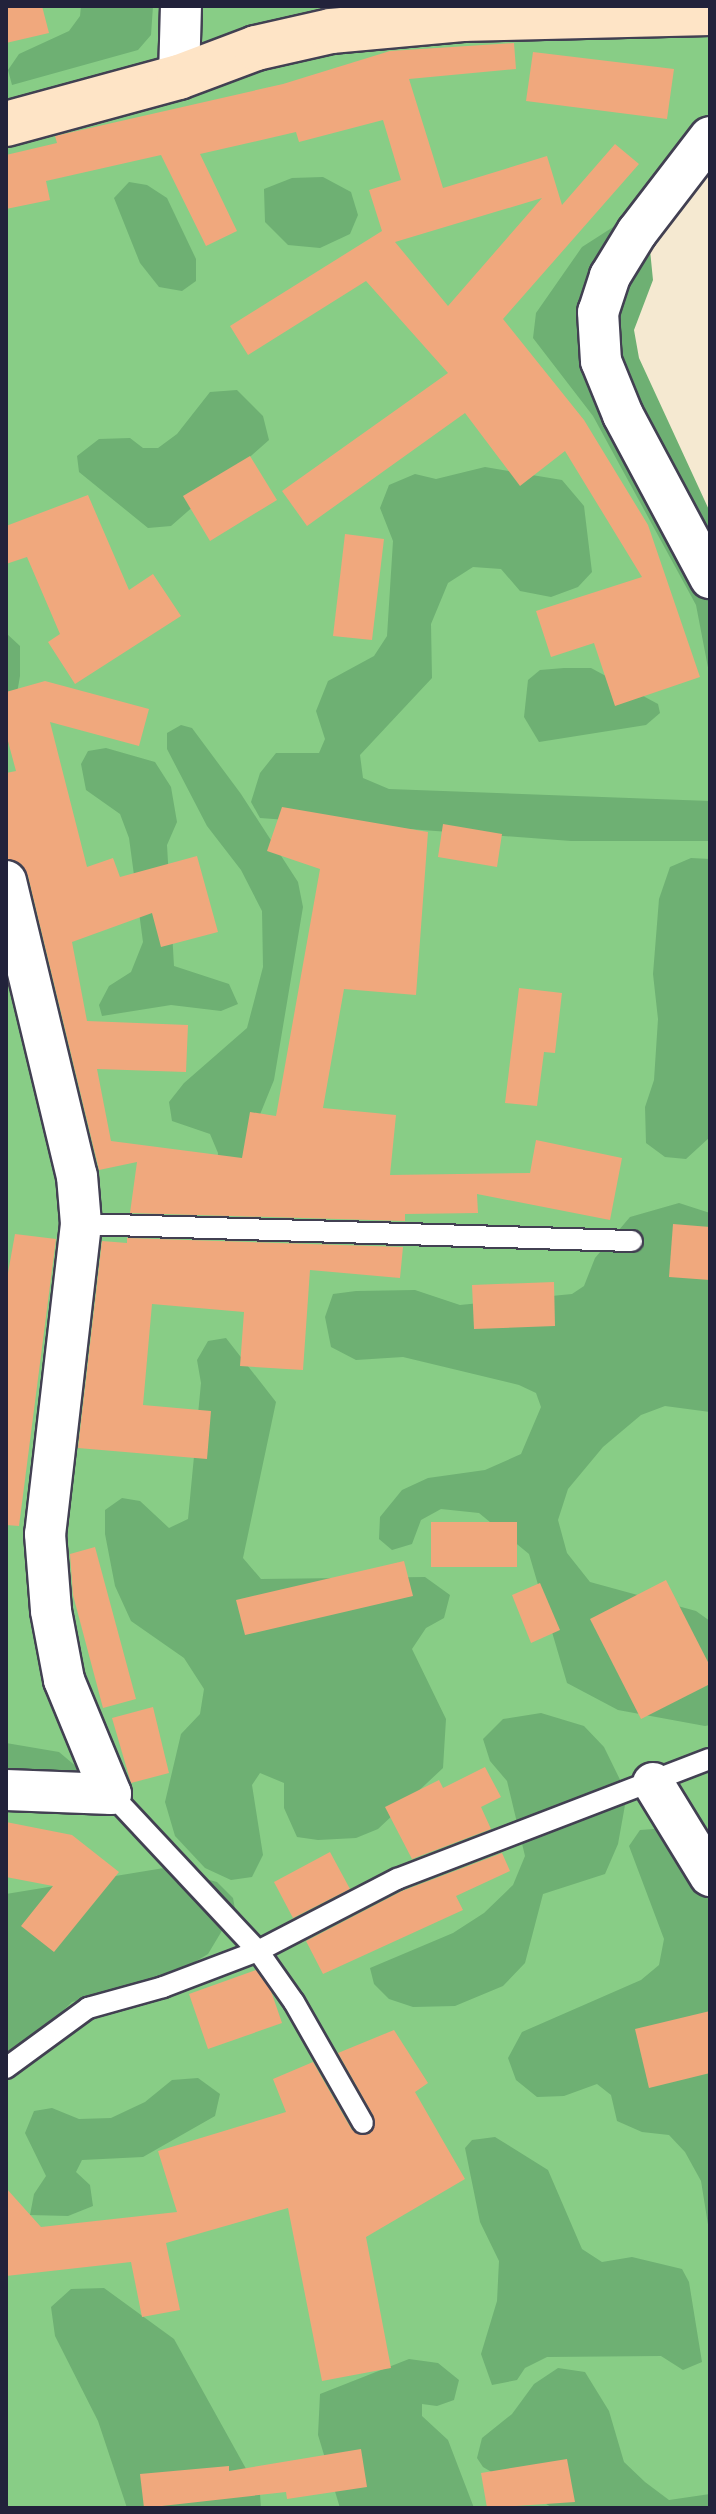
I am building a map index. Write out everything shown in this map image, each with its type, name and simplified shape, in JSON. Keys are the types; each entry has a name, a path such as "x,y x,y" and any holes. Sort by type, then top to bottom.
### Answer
{"main road":[{"path":"6,124 179,77 256,48 331,31 462,19 710,13"}],"street":[{"path":"179,77 181,6"},
{"path":"710,137 637,232 610,276 598,312 601,361 623,415 710,578"},
{"path":"6,881 77,1176 81,1224 45,1534 64,1680 111,1794 6,1790"},
{"path":"653,1783 710,1876"}],"lane":[{"path":"81,1224 632,1241"},
{"path":"6,2068 88,2008 163,1987 258,1951 397,1879 710,1759"},
{"path":"111,1794 258,1951 294,2002 363,2123"}],"green space":[{"path":"6,6 710,6 710,118 582,317 710,591 710,2508 6,2508"},
{"path":"81,6 153,6 151,35 138,50 12,85 8,70 19,54 69,31 80,16"},
{"path":"323,177 351,192 358,215 350,234 320,248 288,245 265,222 264,189 292,178"},
{"path":"129,182 147,185 167,198 196,259 196,281 182,291 159,287 140,263 114,198"},
{"path":"621,222 642,233 650,250 653,280 634,330 639,358 710,512 710,678 696,605 593,416 533,338 536,313 582,247"},
{"path":"237,390 263,416 269,440 171,526 148,528 79,472 77,456 99,439 130,438 143,448 158,448 177,434 210,392"},
{"path":"485,467 562,480 584,506 592,572 578,587 551,597 520,591 501,569 473,567 448,583 431,624 432,678 360,755 363,778 389,789 710,801 710,841 571,841 260,818 251,802 260,773 276,753 319,753 325,739 316,711 328,681 374,656 387,636 393,541 380,508 389,485 415,474 436,479"},
{"path":"6,633 20,646 20,676 6,757"},
{"path":"591,668 658,704 660,713 646,725 539,742 524,717 528,680 540,670"},
{"path":"181,725 192,728 241,794 298,882 303,907 274,1080 229,1191 215,1195 218,1153 210,1134 172,1121 169,1102 184,1083 247,1028 263,967 262,911 241,870 207,826 167,749 167,733"},
{"path":"106,748 155,762 171,787 177,822 167,845 174,966 229,984 238,1004 221,1011 171,1005 102,1016 99,1005 109,986 131,972 143,942 129,838 120,814 86,790 81,764 88,751"},
{"path":"691,858 710,859 710,1137 686,1159 665,1157 646,1143 645,1107 654,1080 658,1019 653,974 659,899 670,867"},
{"path":"679,1203 710,1213 710,1412 665,1406 641,1415 603,1447 568,1489 558,1520 567,1553 590,1582 696,1611 710,1621 710,1725 705,1726 618,1710 567,1683 529,1554 479,1513 441,1509 421,1520 412,1544 392,1550 379,1539 380,1517 402,1490 428,1478 485,1470 521,1454 541,1407 536,1393 519,1385 403,1357 356,1360 331,1347 325,1317 333,1294 356,1291 415,1290 460,1305 572,1294 584,1286 595,1258 630,1217"},
{"path":"226,1338 276,1402 243,1558 261,1579 425,1577 450,1595 444,1618 426,1628 412,1649 446,1719 443,1768 378,1829 356,1838 318,1840 297,1837 284,1808 284,1783 260,1773 252,1785 263,1855 252,1877 231,1880 205,1868 175,1836 165,1802 181,1734 200,1714 204,1689 184,1658 131,1621 115,1586 105,1534 105,1510 122,1498 140,1501 169,1528 188,1519 201,1383 197,1360 208,1341"},
{"path":"541,1713 584,1726 604,1747 627,1794 618,1844 605,1874 543,1894 525,1963 503,1986 455,2006 413,2007 389,1999 374,1984 370,1968 453,1933 484,1913 513,1885 525,1856 507,1781 490,1761 483,1739 503,1719"},
{"path":"6,1743 59,1752 84,1773 6,1797"},
{"path":"681,1827 710,1839 710,2237 701,2181 685,2152 669,2135 642,2132 617,2121 611,2095 597,2084 564,2096 537,2097 516,2080 508,2058 522,2032 641,1980 659,1965 664,1939 629,1846 640,1830"},
{"path":"164,1868 217,1882 233,1898 235,1909 208,1954 170,1977 72,2002 6,2067 6,1894"},
{"path":"198,2078 220,2094 215,2116 143,2157 82,2160 76,2172 90,2185 93,2206 68,2216 30,2215 34,2194 46,2176 25,2133 34,2111 52,2108 79,2119 111,2118 145,2102 172,2080"},
{"path":"495,2137 548,2170 582,2249 602,2262 632,2257 682,2269 689,2282 702,2362 683,2370 661,2356 547,2357 525,2368 517,2380 492,2385 481,2354 497,2301 499,2261 480,2222 465,2148 472,2140"},
{"path":"104,2288 174,2339 260,2494 261,2508 127,2508 98,2421 55,2336 51,2307 71,2289"},
{"path":"409,2359 438,2363 459,2380 454,2400 437,2406 422,2404 422,2416 448,2440 474,2508 340,2508 318,2435 320,2394"},
{"path":"558,2368 585,2372 609,2411 624,2462 645,2482 669,2500 710,2494 710,2508 553,2508 483,2467 477,2458 482,2438 512,2414 534,2384"}],"building":[{"path":"6,6 42,6 49,33 6,43"},
{"path":"514,43 516,69 409,79 443,188 547,156 562,205 615,144 639,164 503,319 584,420 648,525 700,677 615,706 594,643 551,657 536,611 642,577 565,451 520,486 465,413 307,526 282,491 448,373 366,281 248,355 230,326 382,231 369,190 401,180 383,120 299,142 296,132 200,154 237,231 206,246 161,155 46,181 50,200 6,209 6,155 57,143 55,136 283,84 390,51","holes":["542,198 448,306 395,242"]},
{"path":"533,52 674,69 667,119 526,101"},
{"path":"250,456 277,500 210,541 183,496"},
{"path":"88,495 129,590 153,574 181,616 75,684 48,642 60,634 27,557 6,564 6,526"},
{"path":"345,534 384,539 372,640 333,636"},
{"path":"45,681 149,709 139,746 50,722 87,867 113,858 120,877 197,856 218,932 161,947 152,913 72,942 87,1021 188,1025 186,1072 97,1069 111,1141 242,1158 250,1112 276,1116 320,869 267,851 282,807 428,832 416,995 344,989 323,1108 396,1115 390,1175 530,1173 536,1140 622,1158 610,1220 477,1194 478,1213 405,1214 405,1221 130,1213 137,1162 99,1170 28,876 22,865 6,859 6,773 16,771 6,734 6,692"},
{"path":"443,824 502,834 497,867 438,857"},
{"path":"519,988 562,993 555,1053 544,1052 537,1106 505,1103"},
{"path":"673,1224 710,1227 710,1280 669,1277"},
{"path":"15,1234 56,1239 19,1526 6,1525 6,1284"},
{"path":"127,1238 403,1247 400,1278 310,1270 303,1370 240,1366 244,1312 152,1304 143,1405 211,1411 207,1459 78,1448 102,1241 127,1243"},
{"path":"554,1282 555,1326 474,1329 472,1285"},
{"path":"431,1522 517,1522 517,1567 431,1567"},
{"path":"95,1547 136,1699 103,1708 73,1595 70,1554"},
{"path":"404,1561 413,1596 245,1635 236,1600"},
{"path":"666,1580 710,1666 710,1684 641,1719 590,1619"},
{"path":"540,1583 560,1630 531,1643 512,1595"},
{"path":"153,1707 169,1773 131,1783 112,1718"},
{"path":"485,1767 501,1797 481,1807 491,1829 412,1859 385,1807 439,1780 443,1788"},
{"path":"6,1822 72,1835 119,1872 54,1952 21,1926 53,1886 6,1877"},
{"path":"330,1852 350,1889 293,1918 274,1882"},
{"path":"502,1853 510,1871 456,1896 463,1910 323,1974 306,1941 402,1891"},
{"path":"256,1970 271,1991 282,2023 208,2049 189,1994"},
{"path":"710,2011 710,2073 649,2088 635,2029"},
{"path":"394,2030 428,2083 415,2092 465,2179 366,2237 391,2368 322,2381 288,2208 166,2243 180,2310 142,2317 131,2262 6,2276 6,2188 41,2227 177,2212 158,2151 286,2112 273,2079 313,2062 352,2130 370,2134 374,2117 338,2053"},
{"path":"361,2449 367,2487 287,2499 286,2492 144,2508 140,2474 229,2466 229,2471"},
{"path":"567,2459 575,2502 487,2508 481,2473"}]}
